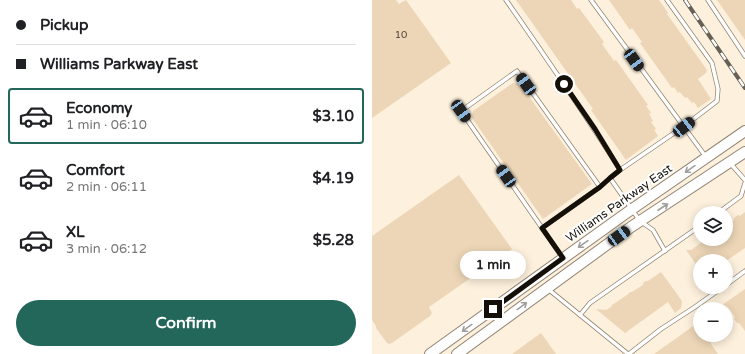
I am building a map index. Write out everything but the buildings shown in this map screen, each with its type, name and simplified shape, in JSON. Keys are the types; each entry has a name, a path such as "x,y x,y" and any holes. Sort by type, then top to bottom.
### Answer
{"main road":[{"name":"Williams Parkway East","path":"430,354 632,209 745,131"},
{"path":"457,354 640,221 745,152"}],"lane":[{"path":"506,0 595,129 620,170"},
{"path":"591,0 706,158"},
{"path":"542,228 600,187 620,170 684,127 717,101 718,89 712,63 667,0"},
{"path":"708,0 745,56"},
{"path":"563,258 461,111 517,71 600,187"},
{"path":"727,206 741,196 745,182 729,162"},
{"path":"610,178 640,221 653,230 665,251"},
{"path":"580,315 590,303 693,231"},
{"path":"733,280 745,271"},
{"path":"547,288 629,354 661,329 714,294"}],"railway":[{"path":"685,0 745,88"}],"route":[{"path":"493,309 563,258 542,228 600,187 620,170 595,129 564,84"}]}
